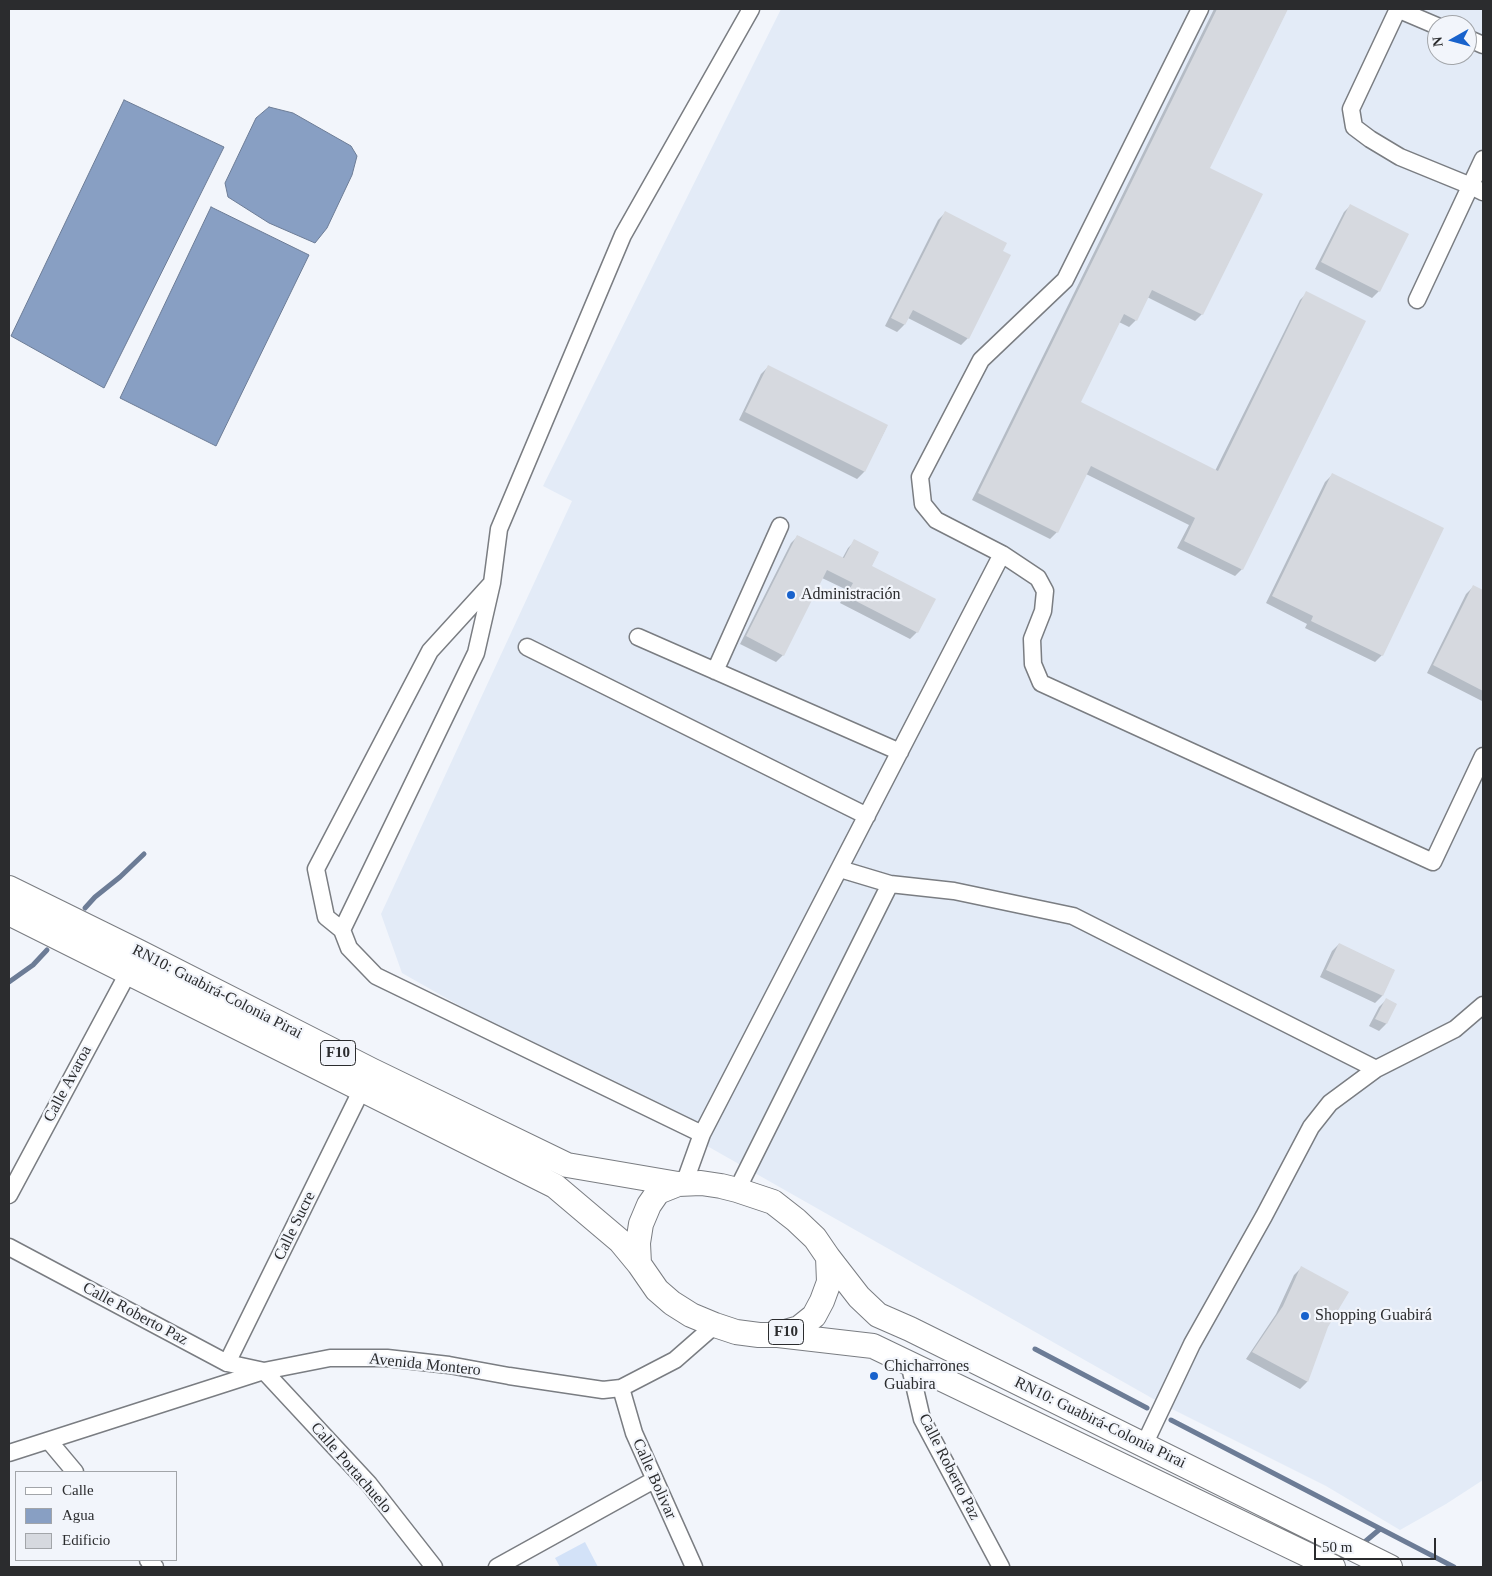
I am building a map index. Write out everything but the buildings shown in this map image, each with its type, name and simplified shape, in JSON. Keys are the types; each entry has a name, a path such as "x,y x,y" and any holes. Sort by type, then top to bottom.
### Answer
{"highway":[{"name":"RN10: Guabirá-Colonia Pirai","path":"9,888 371,1070 567,1165 681,1184"},
{"name":"RN10: Guabirá-Colonia Pirai","path":"9,913 555,1186 620,1241 639,1264"},
{"name":"F10","path":"701,1183 737,1190 773,1202 815,1238 828,1256 829,1282 822,1302 814,1316 799,1328 775,1335 759,1335 736,1332 715,1325 691,1315 672,1303 657,1290 639,1264 638,1243 641,1224 649,1205 658,1192 681,1184 701,1183"},
{"name":"RN10: Guabirá-Colonia Pirai","path":"828,1256 859,1297 878,1315 910,1329 1390,1567"},
{"name":"RN10: Guabirá-Colonia Pirai","path":"775,1335 873,1346 1333,1567"}],"street":[{"path":"342,930 476,653 492,583 499,529 623,235 751,9"},
{"path":"1200,9 1065,280 981,360 920,477 923,504 936,520 1002,554 1038,578 1045,591 1043,611 1032,639 1033,664 1041,683 1433,862 1483,756"},
{"path":"1427,22 1398,9 1351,109 1354,127 1400,157 1477,189"},
{"path":"1417,300 1477,189 1483,160"},
{"path":"715,671 780,526"},
{"path":"681,1184 702,1134 1002,554"},
{"path":"492,583 430,651 316,869 326,917 342,930 349,948 376,976 702,1134"},
{"path":"638,637 900,752"},
{"path":"527,647 867,816"},
{"path":"840,869 890,884 954,890 1073,916 1376,1069"},
{"path":"737,1190 890,884"},
{"name":"Calle Avaroa","path":"9,1195 128,973"},
{"path":"1144,1445 1192,1344 1264,1216 1311,1127 1330,1103 1376,1069 1455,1029 1483,1005"},
{"name":"Calle Sucre","path":"227,1363 362,1089"},
{"name":"Calle Roberto Paz","path":"9,1247 227,1363 264,1371"},
{"name":"Avenida Montero","path":"9,1453 264,1371 330,1358 386,1358 449,1365 603,1390 621,1388 675,1360 715,1325"},
{"name":"Calle Roberto Paz","path":"909,1363 922,1419 1000,1567"},
{"name":"Calle Portachuelo","path":"264,1371 369,1484 434,1567"},
{"name":"Calle Bolivar","path":"621,1388 634,1433 694,1567"},
{"path":"49,1441 74,1471"},
{"path":"497,1567 654,1480"}],"shaded area":[{"path":"781,9 1483,9 1483,1480 1400,1530 1326,1486 1164,1405 402,973 381,914 572,501 543,486"},
{"path":"585,1542 598,1567 560,1567 555,1558"}],"water":[{"path":"124,100 224,147 104,388 11,336"},
{"path":"269,107 293,113 351,146 357,156 352,175 327,228 315,243 269,223 228,197 225,183 256,118"},
{"path":"211,207 309,255 216,446 120,398"}],"waterway":[{"path":"85,908 144,854"},
{"path":"9,982 33,965 47,950"},
{"path":"1035,1349 1147,1408"},
{"path":"1171,1420 1454,1567"},
{"path":"1361,1545 1380,1529"}],"place":[{"name":"Administración","path":"791,595"},
{"name":"Shopping Guabirá","path":"1305,1316"},
{"name":"Chicharrones Guabira","path":"874,1376"}]}
